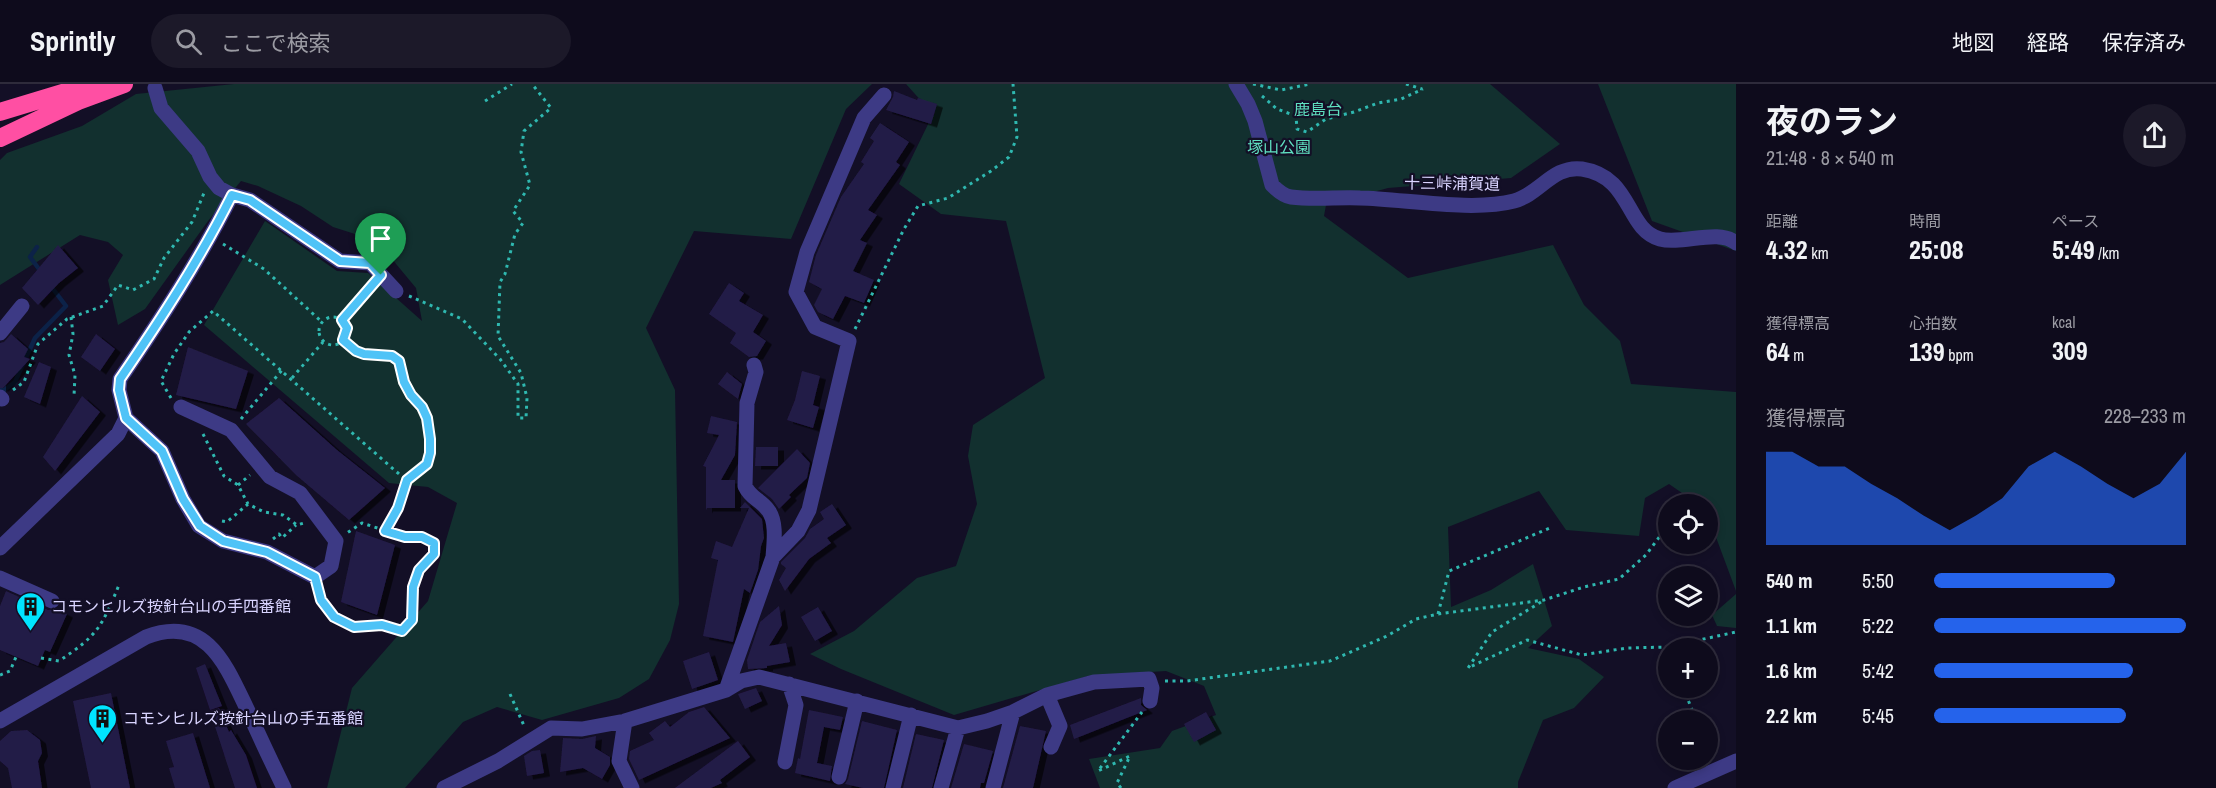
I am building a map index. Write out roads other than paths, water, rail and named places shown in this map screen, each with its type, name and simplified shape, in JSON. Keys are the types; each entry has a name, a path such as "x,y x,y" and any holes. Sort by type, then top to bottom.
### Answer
{"highway":[{"path":"0,112 92,84"},
{"path":"0,138 78,101 124,84"}],"street":[{"name":"十三峠浦賀道","path":"1242,86 1255,121 1269,178 1277,190 1290,197 1361,198 1467,204 1504,203 1523,198 1560,171 1579,169 1602,176 1616,186 1638,221 1652,235 1671,240 1727,237 1736,243"},
{"path":"155,88 162,108 198,151 210,177 219,188 232,195 250,200 340,261 370,263 396,291"},
{"path":"773,557 798,531 809,510 849,341 815,327 796,292 807,252 864,118 884,95"},
{"path":"187,410 231,430 270,477 300,493 336,541 331,566 315,577 294,564 261,551 223,541 200,526 183,499 162,451 126,418 119,390 120,379 182,287 232,195"},
{"path":"0,333 22,306"},
{"path":"726,690 773,557 774,532 769,511 749,495 745,486 747,403 756,372 754,365"},
{"path":"0,548 118,434 126,418"},
{"path":"0,578 52,601"},
{"path":"0,721 146,637 164,631 191,634 208,644 224,663 284,788"},
{"path":"444,788 498,761 551,728 582,729 625,721 726,690 741,681 759,677 958,728 1013,712 1047,695 1094,682 1149,679 1152,688 1150,701"},
{"path":"785,762 795,705 789,684"},
{"path":"1047,695 1060,726 1051,747"},
{"path":"839,777 857,701"},
{"path":"993,788 1013,712"},
{"path":"893,788 911,715"},
{"path":"625,721 619,761 632,788"},
{"path":"941,788 958,728"},
{"path":"1675,788 1736,761"}],"waterway":[{"path":"37,247 30,257 42,273"},
{"path":"0,389 3,391 15,382 35,338 66,306 50,285"}],"place":[{"name":"コモンヒルズ按針台山の手四番館","path":"30,632"},
{"name":"コモンヒルズ按針台山の手五番館","path":"102,744"}],"park label":[{"name":"鹿島台","path":"1318,109"},
{"name":"塚山公園","path":"1279,147"}]}
